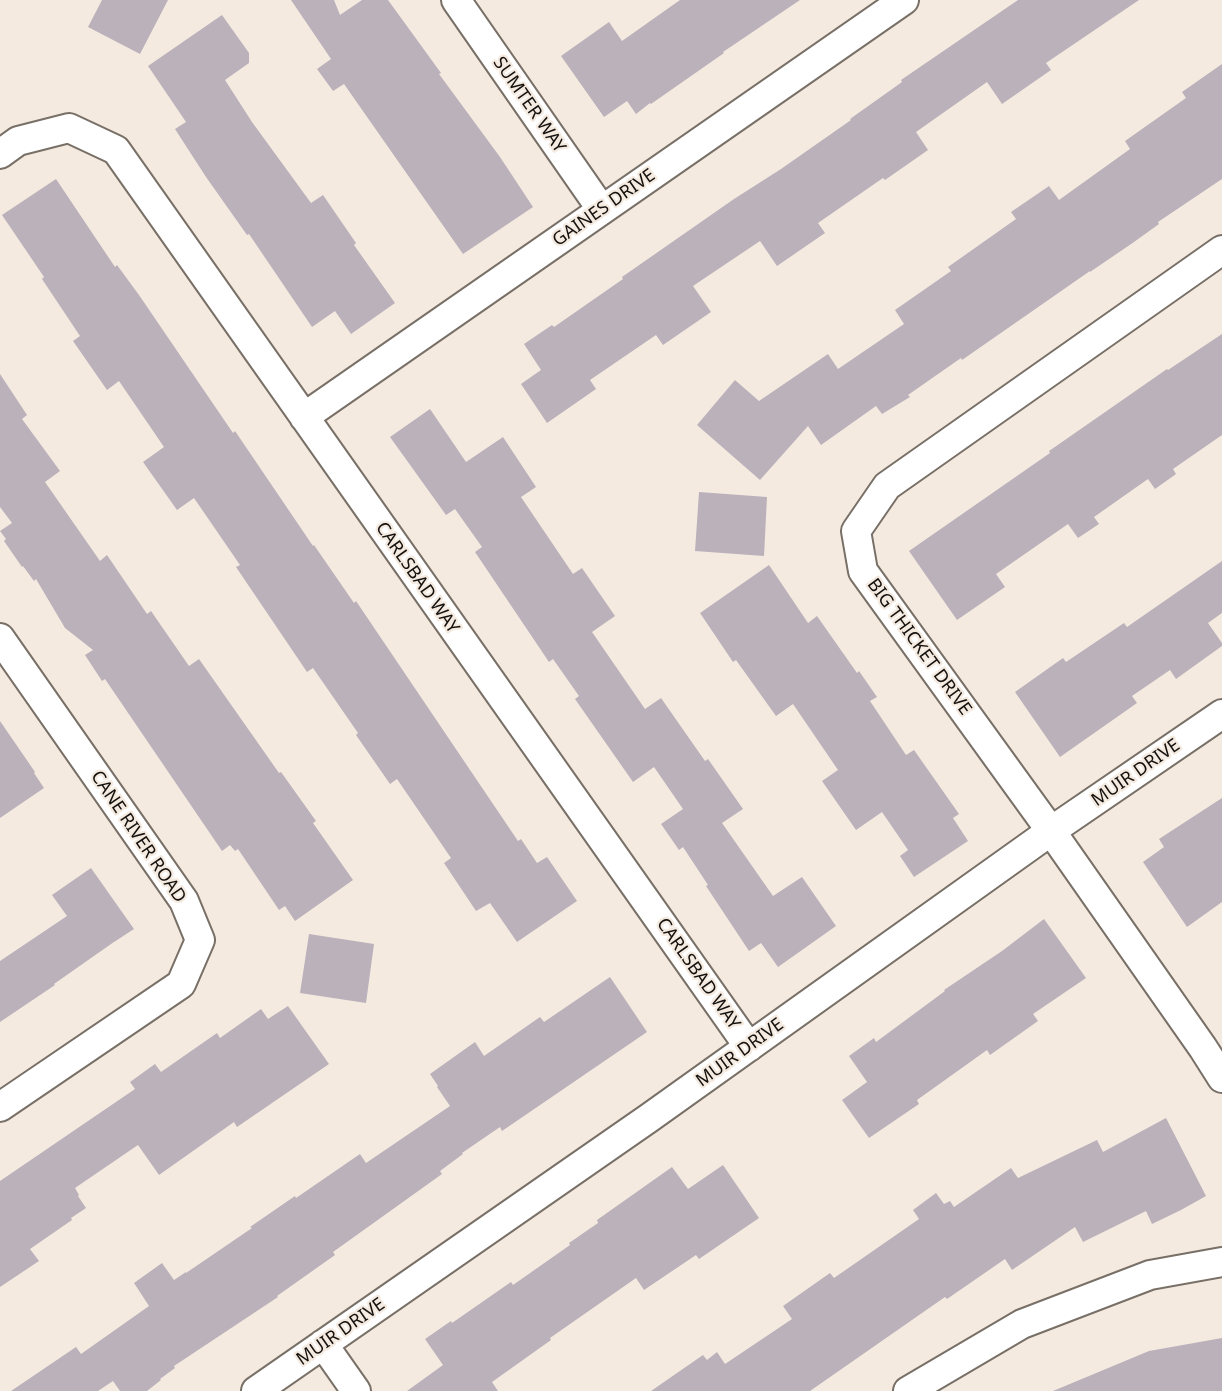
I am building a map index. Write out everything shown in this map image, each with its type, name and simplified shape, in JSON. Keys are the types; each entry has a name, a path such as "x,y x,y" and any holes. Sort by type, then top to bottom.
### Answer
{"street":[{"name":"SUMTER WAY","path":"456,0 602,210"},
{"name":"GAINES DRIVE","path":"304,417 904,0"},
{"name":"CARLSBAD WAY","path":"0,154 18,141 69,128 116,150 749,1047"},
{"name":"BIG THICKET DRIVE","path":"1222,250 887,486 856,531 863,571 1051,831 1222,1078"},
{"name":"CANE RIVER ROAD","path":"0,1107 181,984 200,940 184,901 1,643"},
{"name":"MUIR DRIVE","path":"256,1391 649,1118 1051,831 1222,714"},
{"path":"908,1391 1022,1324 1150,1275 1222,1262"},
{"path":"323,1344 357,1391"}],"building":[{"path":"102,0 168,0 140,54 88,27"},
{"path":"291,0 334,0 340,15 362,0 388,0 533,207 463,254 344,84 333,91 317,69 331,59"},
{"path":"680,0 800,0 636,114 627,101 604,117 561,56 609,22 622,41"},
{"path":"1018,0 1139,0 1046,63 1051,70 1002,104 987,82 916,132 928,150 818,223 825,233 777,266 760,241 693,286 711,312 663,345 656,335 590,380 596,389 547,423 521,384 541,370 524,344 552,325 554,327 734,199 781,169 851,120 902,82 901,80"},
{"path":"222,15 249,53 249,63 225,80 252,122 311,203 323,195 356,243 354,245 395,303 351,334 335,311 312,327 249,234 247,235 206,177 175,129 186,122 148,66"},
{"path":"1222,64 1222,179 1158,222 1159,224 1134,242 908,395 910,397 882,414 876,406 821,445 808,426 760,480 697,425 735,380 759,401 828,354 838,369 904,324 895,310 951,271 948,267 1016,219 1011,212 1049,186 1059,200 1130,149 1125,141 1186,98 1182,92"},
{"path":"56,179 115,267 117,265 139,295 313,546 354,603 356,601 518,841 521,839 537,863 547,857 577,901 517,942 490,903 476,911 444,863 451,858 397,779 390,784 313,668 307,672 236,567 240,565 194,498 177,510 143,462 164,447 119,381 107,390 73,341 80,336 2,215"},
{"path":"1222,334 1222,435 1173,469 1176,474 1155,489 1148,479 1094,517 1099,524 1078,538 1068,524 996,574 1005,587 957,620 909,551 1167,369"},
{"path":"0,374 27,415 22,419 60,471 45,482 100,561 107,555 147,614 151,611 189,666 199,659 279,773 281,772 316,821 313,823 353,880 295,921 285,906 279,910 238,849 235,851 230,845 222,851 105,679 102,681 85,655 93,650 65,628 36,579 34,581 22,567 4,541 6,539 0,531 12,523 0,507"},
{"path":"430,409 466,462 503,437 536,487 521,497 573,574 582,568 615,616 592,632 645,709 661,698 705,761 708,759 743,809 722,823 773,896 802,877 836,926 778,967 761,943 749,951 683,847 679,850 661,824 683,809 654,767 633,782 575,699 579,696 553,659 549,662 475,552 482,547 455,509 446,515 390,437"},
{"path":"699,492 767,497 764,556 695,551"},
{"path":"1222,561 1222,613 1208,623 1222,646 1176,679 1170,670 1132,696 1137,703 1060,757 1015,692 1063,658 1066,662 1124,623 1127,627"},
{"path":"769,565 808,623 817,616 857,673 859,671 877,697 870,701 906,755 914,750 959,814 953,818 968,841 914,877 900,856 908,850 882,812 856,830 822,781 838,770 793,704 776,716 736,660 733,662 700,613"},
{"path":"0,721 44,788 0,818"},
{"path":"1222,798 1222,902 1187,927 1143,862 1164,847 1159,839"},
{"path":"91,868 134,929 0,1022 0,961 67,916 52,895"},
{"path":"1044,919 1086,978 1033,1014 1038,1021 990,1055 987,1050 917,1100 919,1104 869,1138 842,1100 867,1082 849,1056 874,1038 876,1042"},
{"path":"309,934 374,944 366,1003 300,993"},
{"path":"610,977 647,1032 502,1131 500,1127 462,1153 440,1171 442,1174 333,1252 335,1255 278,1297 174,1366 175,1368 147,1391 120,1391 113,1381 98,1391 11,1391 76,1347 81,1354 149,1306 134,1283 162,1263 174,1280 360,1154 366,1163 450,1106 430,1074 475,1042 484,1056 540,1017 544,1022"},
{"path":"288,1006 329,1064 237,1127 234,1122 159,1175 138,1145 75,1188 86,1208 30,1249 39,1261 0,1287 0,1181 135,1089 130,1082 155,1064 161,1072 217,1033 220,1038 261,1009 268,1019"},
{"path":"1166,1118 1206,1196 1181,1210 1152,1224 1146,1211 1083,1242 1075,1227 1012,1270 1005,1259 947,1299 945,1297 810,1391 651,1391 703,1355 707,1360 717,1352 725,1364 792,1319 783,1306 830,1273 834,1278 919,1219 913,1210 936,1193 944,1204 950,1201 954,1207 1011,1168 1018,1178 1097,1140 1103,1152"},
{"path":"723,1165 759,1218 699,1259 696,1255 644,1290 636,1278 492,1382 498,1391 407,1391 443,1365 425,1339 511,1282 513,1285 570,1245 569,1243 598,1223 597,1220 672,1167 688,1189"},
{"path":"1222,1338 1222,1391 1053,1391 1149,1351"}]}
